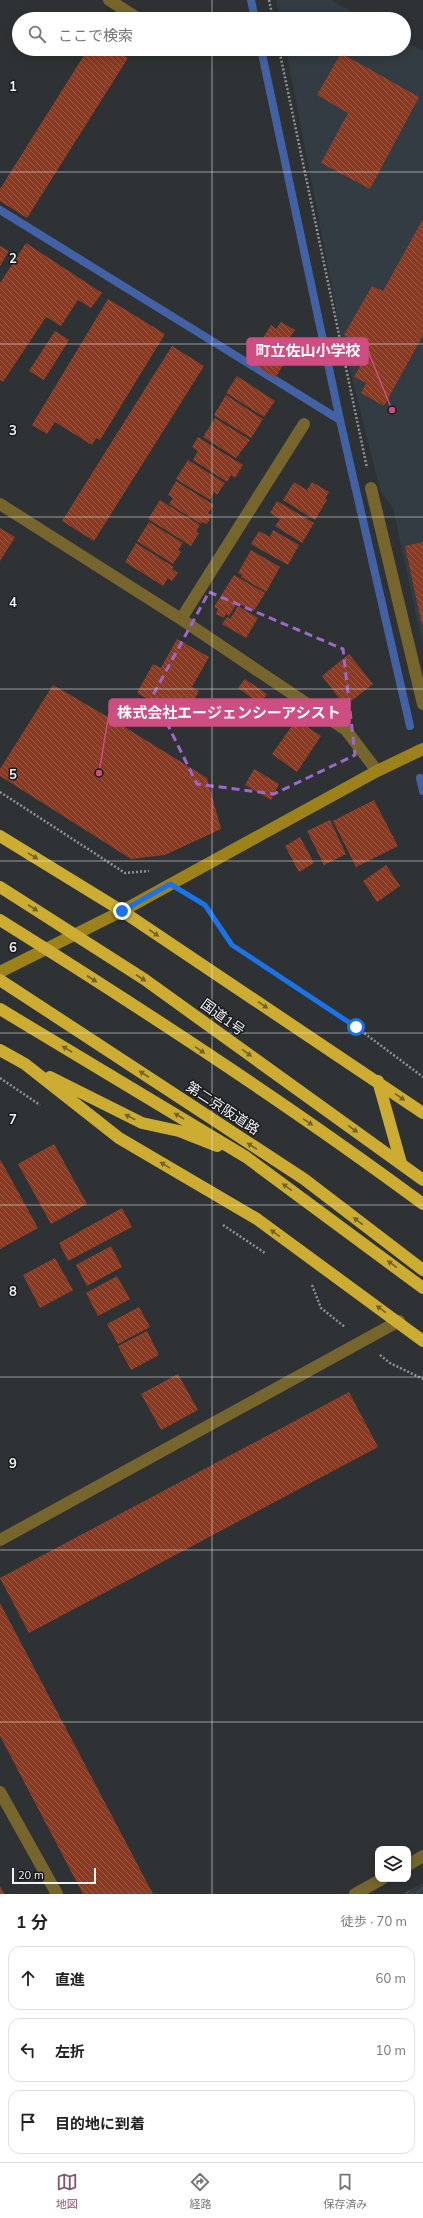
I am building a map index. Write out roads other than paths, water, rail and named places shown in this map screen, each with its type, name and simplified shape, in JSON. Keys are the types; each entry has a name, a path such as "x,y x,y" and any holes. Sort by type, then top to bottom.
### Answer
{"highway":[{"path":"0,836 122,911 378,1081 423,1113"},
{"name":"国道1号","path":"0,887 144,980 423,1180"},
{"path":"0,920 66,961 357,1155 423,1204"},
{"name":"第二京阪道路","path":"0,980 304,1179 423,1270"},
{"path":"0,1009 246,1157 423,1288"},
{"path":"0,1050 142,1123 179,1131 246,1157"},
{"path":"25,1064 119,1138 257,1219 399,1321 423,1341"},
{"path":"378,1081 401,1163"}],"street":[{"path":"109,0 128,12"},
{"path":"181,619 304,424"},
{"path":"371,488 423,704"},
{"path":"0,504 181,619 346,730 377,771"},
{"path":"0,972 73,934 122,911 377,771 423,749"},
{"path":"0,1540 399,1321"},
{"path":"0,1792 57,1894"},
{"path":"411,1862 423,1856"},
{"path":"355,1894 377,1882"}],"waterway":[{"path":"251,0 254,12"},
{"path":"262,56 340,420 410,726"},
{"path":"0,210 340,420"},
{"path":"420,778 423,791"}],"place":[{"name":"町立佐山小学校","path":"392,410"},
{"name":"株式会社エージェンシーアシスト","path":"99,773"}]}
